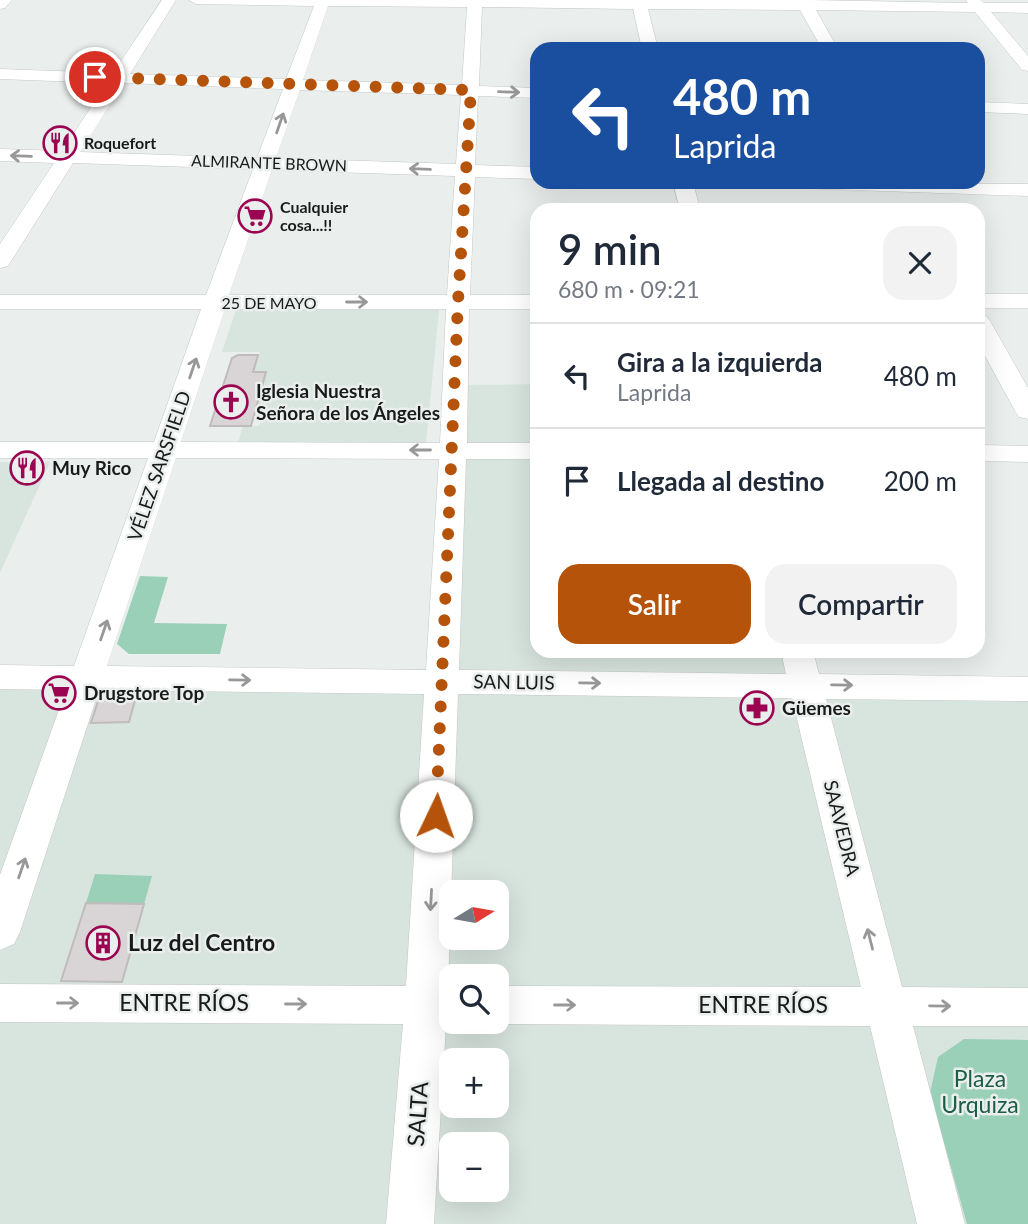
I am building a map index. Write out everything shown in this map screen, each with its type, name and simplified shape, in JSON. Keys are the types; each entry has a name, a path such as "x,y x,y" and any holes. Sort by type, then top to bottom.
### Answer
{"street":[{"path":"0,5 5,0"},
{"path":"0,261 169,0"},
{"path":"196,0 977,4 1028,8"},
{"name":"VÉLEZ SARSFIELD","path":"0,932 164,450 322,1"},
{"name":"SALTA","path":"439,964 442,681 458,302 475,1"},
{"path":"638,2 648,42"},
{"path":"804,3 826,42"},
{"path":"977,4 1028,66"},
{"path":"0,74 530,93"},
{"path":"985,107 1028,109"},
{"name":"ALMIRANTE BROWN","path":"0,155 530,173"},
{"path":"985,188 1028,190"},
{"path":"985,301 1028,301"},
{"name":"25 DE MAYO","path":"0,302 530,302"},
{"path":"985,334 1028,411"},
{"path":"0,450 530,451"},
{"path":"985,453 1028,454"},
{"name":"SAN LUIS","path":"0,677 442,681 801,668 1028,689"},
{"name":"SAAVEDRA","path":"801,668 941,1224"},
{"name":"ENTRE RÍOS","path":"0,1003 439,1005"},
{"name":"SALTA","path":"411,1224 439,1005"},
{"name":"ENTRE RÍOS","path":"509,1005 1028,1007"}],"shaded area":[{"path":"236,310 439,310 426,443 238,442 243,426 259,426 261,416 240,416 266,372 253,372 260,352 222,352"},
{"path":"530,384 530,658 811,658 821,698 1028,697 1028,1224 0,1224 0,670 456,669 468,385"},
{"path":"0,462 50,462 0,573"}],"green space":[{"path":"140,576 168,577 154,623 227,624 220,654 129,654 117,644"},
{"path":"95,874 152,876 144,904 86,903"},
{"name":"Plaza Urquiza","path":"964,1039 1028,1040 1028,1224 967,1224 930,1093 938,1057"}],"building":[{"name":"Iglesia Nuestra Señora de los Ángeles","path":"238,355 258,355 253,372 266,372 251,426 210,426 232,358"},
{"path":"103,693 137,693 129,722 91,723"},
{"name":"Luz del Centro","path":"86,903 144,904 122,982 61,981"}],"place":[{"name":"Roquefort","path":"60,143"},
{"name":"Cualquier cosa...!!","path":"255,216"},
{"name":"Iglesia Nuestra Señora de los Ángeles","path":"231,402"},
{"name":"Muy Rico","path":"27,468"},
{"name":"Drugstore Top","path":"59,693"},
{"name":"Güemes","path":"757,708"},
{"name":"Luz del Centro","path":"103,943"}],"route":[{"path":"95,77 471,90 458,302 436,816"}]}
